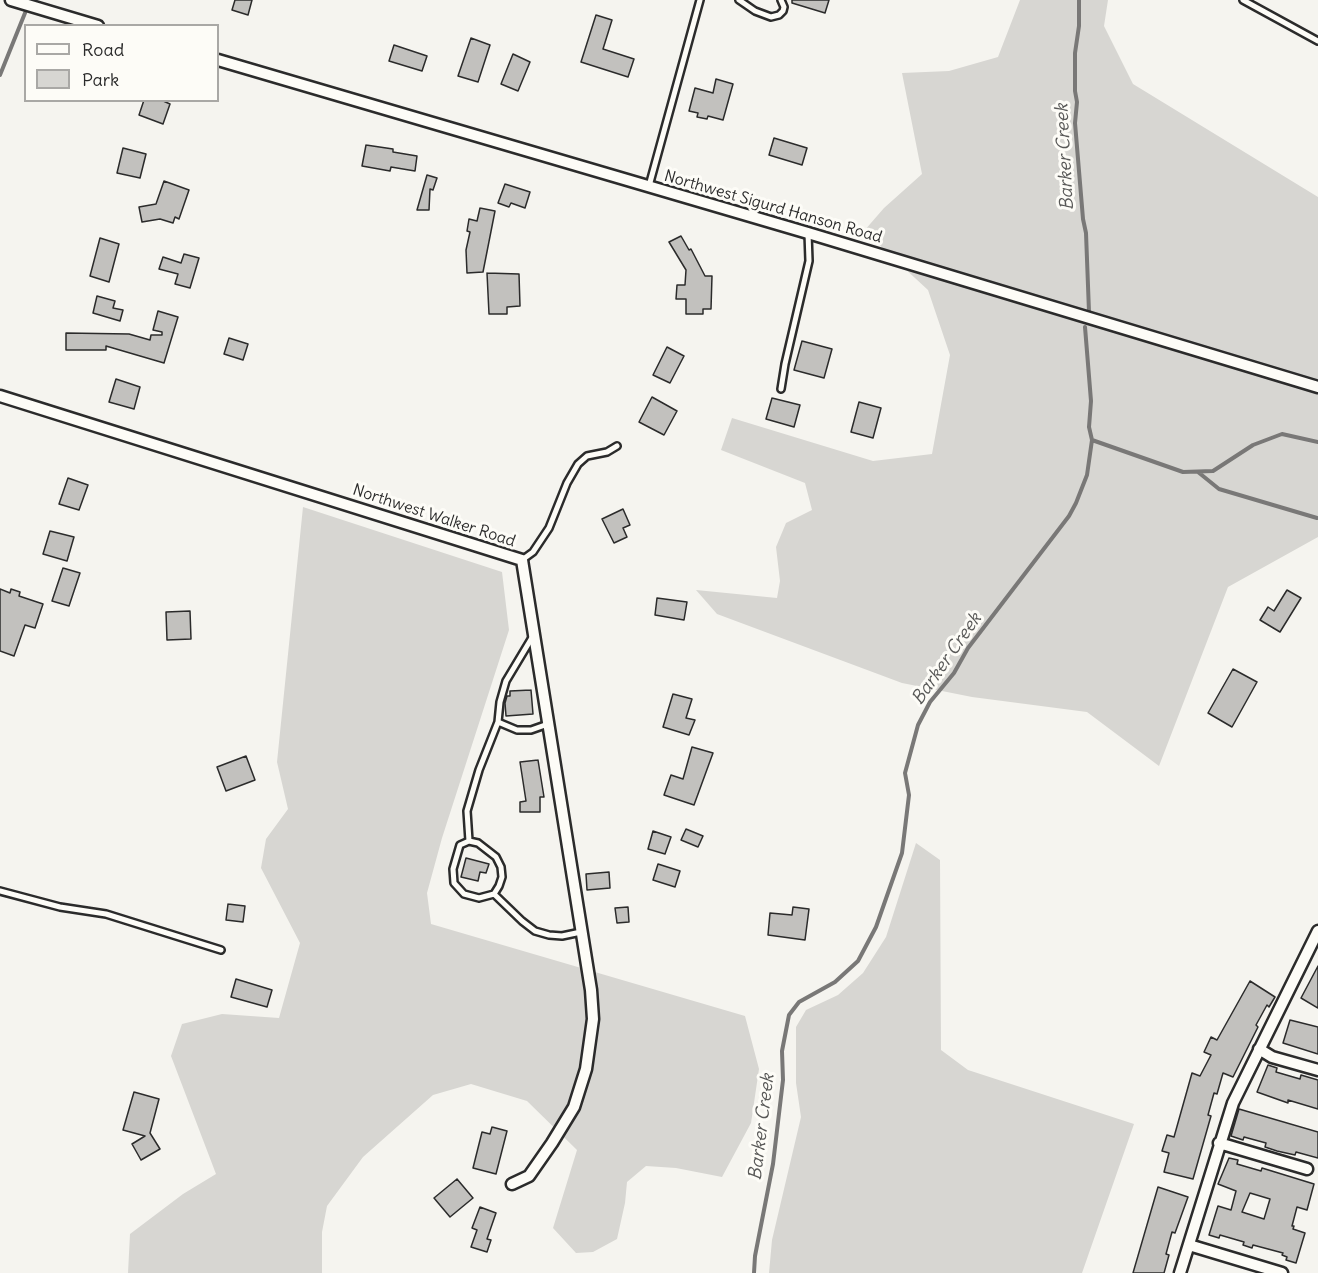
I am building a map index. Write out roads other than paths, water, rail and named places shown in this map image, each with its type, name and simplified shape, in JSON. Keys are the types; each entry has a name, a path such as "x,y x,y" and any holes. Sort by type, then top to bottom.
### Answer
{"street":[{"path":"11,0 91,24"},
{"name":"Northwest Sigurd Hanson Road","path":"219,60 808,233 1318,387"},
{"name":"Northwest Walker Road","path":"0,396 522,560 580,932 584,944 591,990 592,1019 586,1069 574,1107 529,1176 512,1184"},
{"path":"1180,1273 1233,1103 1318,931"},
{"path":"1258,1049 1272,1057 1318,1070"},
{"path":"1219,1143 1307,1169"},
{"path":"1189,1245 1282,1273"}],"lane":[{"path":"649,186 700,0"},
{"path":"739,0 755,11 771,16 779,15 783,11 781,0"},
{"path":"1243,0 1318,41"},
{"path":"781,389 809,261 808,233"},
{"path":"522,560 533,552 549,528 567,483 578,464 587,456 607,452 617,446"},
{"path":"469,841 467,811 479,770 498,722 500,702 506,681 534,634"},
{"path":"498,722 517,730 531,730 548,724"},
{"path":"469,841 478,843 496,857 501,867 502,877 494,894 478,898 464,894 454,883 453,869 460,845 469,841"},
{"path":"0,891 60,907 106,914 221,950"},
{"path":"494,894 535,931 562,936 580,932"}],"waterway":[{"name":"Barker Creek","path":"1079,0 1079,26 1075,53 1077,102 1075,123 1086,233 1089,312"},
{"path":"0,75 25,13"},
{"name":"Barker Creek","path":"754,1273 755,1256 773,1164 783,1080 782,1051 789,1015 799,1002 835,982 858,961 876,927 902,853 909,795 905,773 918,725 930,702 954,673 968,648 1069,516 1076,503 1087,475 1092,440 1089,427 1091,401 1085,327"},
{"path":"1092,440 1183,472 1213,471 1253,445 1282,434 1318,442"},
{"path":"1198,472 1219,489 1317,518"}]}
